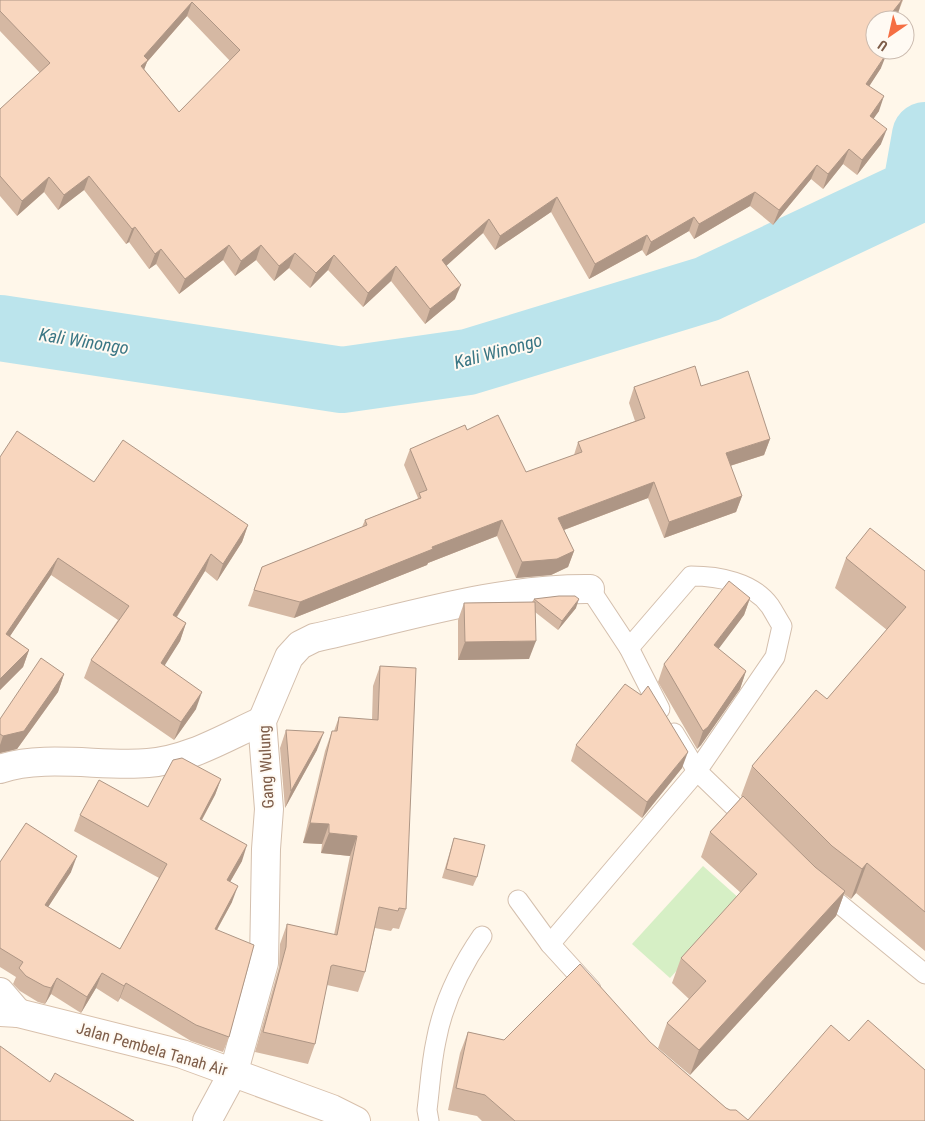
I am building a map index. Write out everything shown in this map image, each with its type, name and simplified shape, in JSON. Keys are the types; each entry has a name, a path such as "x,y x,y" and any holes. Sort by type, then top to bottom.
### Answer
{"street":[{"name":"Gang Wulung","path":"207,1121 234,1071 264,963 268,809 262,720 289,657 300,645 314,638 436,609 493,597 559,589 590,589"},
{"path":"0,769 24,764 48,763 149,763 185,756 262,720"},
{"path":"0,992 9,1013"},
{"name":"Jalan Pembela Tanah Air","path":"9,1013 182,1054 234,1071 332,1109 356,1121"}],"lane":[{"path":"550,944 697,771 775,656 782,626 769,604 747,587 714,576 691,576 629,648"},
{"path":"590,589 629,648 651,694 697,771 766,837"},
{"path":"807,877 925,974"},
{"path":"518,900 550,944 603,1003"},
{"path":"429,1121 427,1110 436,1042 441,1020 452,988 482,936"}],"green space":[{"path":"703,866 741,900 670,978 632,944"}],"building":[{"path":"0,0 902,0 894,10 865,10 865,60 882,60 866,84 884,96 870,116 887,129 862,160 849,149 828,174 817,165 779,210 755,192 699,224 694,217 651,242 647,235 595,264 557,197 500,236 489,219 442,260 461,285 430,309 396,266 368,293 334,255 316,273 295,253 279,266 261,245 241,261 229,245 185,279 161,249 155,254 135,227 132,229 89,176 64,195 49,177 22,201 0,176 0,109 50,63 0,11","holes":["192,2 240,50 179,112 141,66 148,60 144,56"]},
{"path":"695,366 701,386 748,371 770,439 726,453 742,496 669,522 654,482 558,518 574,551 557,559 522,562 502,520 300,602 254,590 262,567 367,525 365,520 421,498 419,493 427,490 410,449 465,425 467,430 498,415 526,472 582,452 578,442 645,418 634,387"},
{"path":"17,431 94,482 123,440 248,525 223,564 211,554 173,615 186,623 161,663 202,692 181,722 91,660 129,606 58,558 6,634 29,650 0,679 0,457"},
{"path":"870,528 925,571 925,912 867,863 862,869 832,846 752,766 816,690 827,699 906,607 846,558"},
{"path":"729,581 750,598 714,645 746,671 708,727 703,731 664,664"},
{"path":"575,596 579,599 562,621 534,599"},
{"path":"535,602 536,641 465,642 464,603"},
{"path":"41,658 64,674 24,731 3,736 0,734 0,719"},
{"path":"380,666 416,668 406,909 399,908 398,911 379,907 365,972 331,966 315,1044 263,1032 286,947 287,924 337,935 357,836 329,833 329,824 310,823 332,731 337,731 339,717 378,720"},
{"path":"625,684 641,695 648,686 688,752 647,802 576,745"},
{"path":"286,730 324,732 291,791"},
{"path":"182,758 221,779 200,819 247,845 227,880 238,886 215,929 254,945 229,1037 196,1025 126,983 124,986 102,973 87,997 57,978 51,988 44,986 26,976 19,968 23,962 0,948 0,862 26,823 77,856 45,905 120,949 167,864 80,815 99,780 148,807 173,760"},
{"path":"743,796 815,867 845,891 699,1050 667,1023 706,981 681,958 757,874 710,832"},
{"path":"454,838 485,845 477,877 446,869"},
{"path":"580,964 650,1042 726,1108 736,1110 748,1120 831,1025 849,1041 868,1020 925,1070 925,1121 515,1121 485,1095 456,1088 468,1032 504,1040"},
{"path":"0,1046 50,1082 55,1073 134,1121 0,1121"}],"waterway":[{"name":"Kali Winongo","path":"0,328 342,380 468,362 707,289 915,191 925,135"}]}
